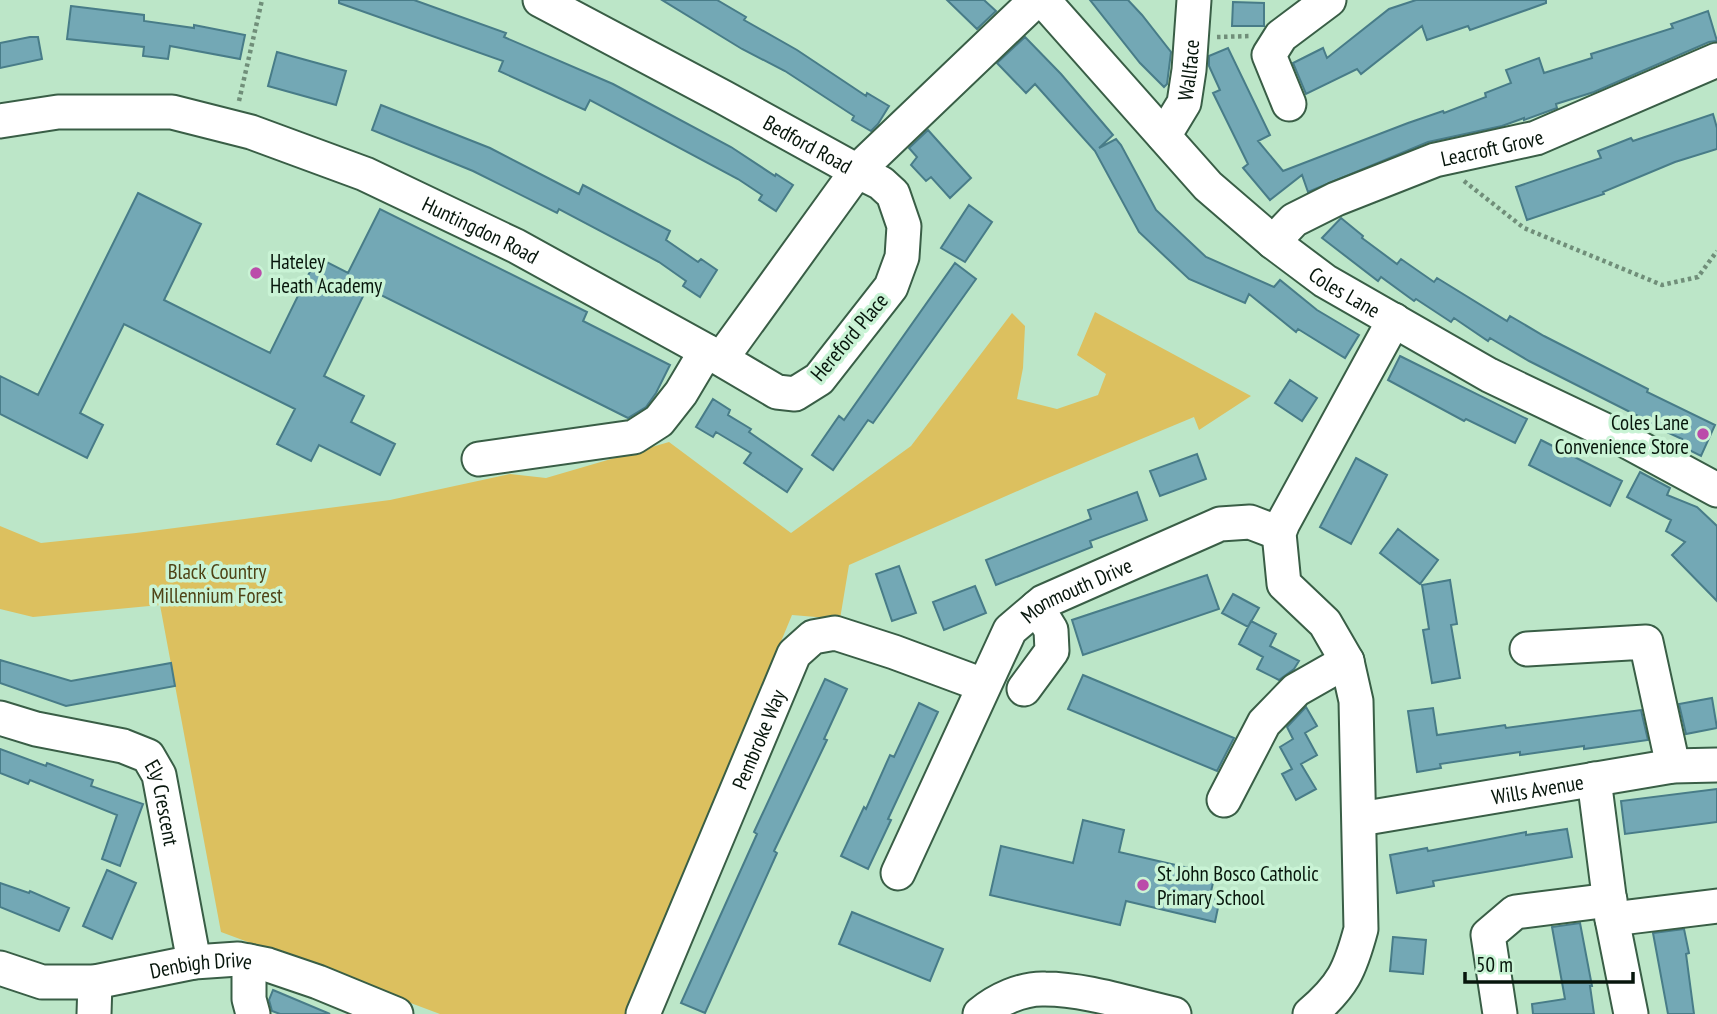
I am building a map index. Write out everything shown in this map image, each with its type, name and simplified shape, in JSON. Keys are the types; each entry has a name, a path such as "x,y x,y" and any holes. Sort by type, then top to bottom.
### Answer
{"street":[{"name":"Bedford Road","path":"540,0 588,11 857,172 1036,0"},
{"name":"Coles Lane","path":"1043,0 1208,186 1273,242 1325,281 1489,375 1619,437 1717,491"},
{"name":"Wallface","path":"1164,136 1184,103 1194,0"},
{"path":"1289,104 1269,55 1281,36 1329,0"},
{"name":"Leacroft Grove","path":"1273,242 1294,219 1336,199 1435,160 1536,138 1717,60"},
{"name":"Huntingdon Road","path":"0,121 58,111 172,112 251,132 365,174 516,246 714,355"},
{"name":"Hereford Place","path":"714,355 777,392 796,394 819,379 891,287 902,257 904,226 893,194 881,183 857,172"},
{"path":"479,459 634,437 659,421 857,172"},
{"path":"1310,1014 1331,997 1343,981 1353,959 1361,929 1356,701 1347,661 1325,622 1284,584 1279,533 1394,320"},
{"name":"Monmouth Drive","path":"898,873 1010,630 1043,602 1220,524 1250,522 1279,533"},
{"path":"1024,689 1052,650 1051,630 1037,607"},
{"name":"Pembroke Way","path":"643,1014 794,653 813,637 835,633 983,685"},
{"path":"1527,649 1646,642 1672,766"},
{"path":"1224,800 1264,723 1296,690 1347,661"},
{"name":"Ely Crescent","path":"0,718 36,729 123,746 148,756 159,775 194,962"},
{"name":"Wills Avenue","path":"1360,819 1672,766 1717,765"},
{"path":"1594,779 1611,909 1631,1014"},
{"path":"1500,1014 1488,935 1515,912 1717,906"},
{"name":"Denbigh Drive","path":"0,968 95,998 194,962 238,959 268,965 318,982 378,1011"},
{"path":"249,961 249,999 253,1014"},
{"path":"986,1009 1017,994 1043,988 1174,1014"}],"path":[{"path":"233,127 262,0"},
{"path":"1192,37 1281,36"},
{"path":"1435,160 1524,228 1661,285 1698,277 1717,251"}],"green space":[{"name":"Black Country Millennium Forest","path":"1095,312 1251,396 1199,430 1194,417 849,565 840,619 792,615 626,1014 440,1014 221,932 160,605 33,617 0,609 0,526 41,543 136,533 390,500 510,474 546,478 669,442 791,533 911,446 1012,313 1025,326 1023,368 1017,399 1057,409 1098,395 1106,374 1077,355"}],"building":[{"path":"339,0 414,0 506,33 504,37 613,84 731,147 793,185 776,211 759,200 762,195 738,179 590,100 585,110 499,71 503,61 339,3"},
{"path":"662,0 717,0 746,17 744,20 797,50 866,96 867,93 889,106 871,131 852,120 854,116 785,71 742,49"},
{"path":"947,0 984,0 996,11 977,29"},
{"path":"1090,0 1128,0 1142,15 1171,52 1167,84 1164,87 1140,63"},
{"path":"1416,0 1546,0 1546,3 1470,30 1468,26 1427,40 1422,26 1361,74 1357,69 1306,94 1293,63 1323,48 1327,58 1389,9"},
{"path":"1233,2 1264,3 1264,26 1232,26"},
{"path":"71,6 144,15 144,21 194,28 194,25 245,35 240,59 170,46 168,59 143,56 144,47 67,39"},
{"path":"1708,11 1717,41 1709,42 1594,92 1556,104 1557,108 1502,126 1428,142 1308,192 1302,175 1270,200 1243,168 1248,164 1213,93 1220,90 1209,66 1209,56 1228,48 1270,135 1258,141 1283,171 1408,123 1486,97 1485,93 1511,83 1506,70 1539,58 1544,73 1592,58 1591,54 1673,28 1671,24"},
{"path":"38,37 42,59 0,68 0,43"},
{"path":"1025,37 1113,135 1099,148 1116,139 1121,145 1156,210 1206,257 1274,287 1280,280 1317,310 1359,335 1345,358 1298,329 1296,332 1249,294 1245,303 1189,279 1139,232 1095,151 1035,84 1026,93 997,63"},
{"path":"277,52 346,71 336,105 268,86"},
{"path":"381,105 490,148 579,194 583,185 670,231 666,240 698,262 701,259 717,270 700,297 683,286 686,281 659,262 559,209 557,213 473,171 372,130"},
{"path":"1713,114 1717,128 1717,149 1675,162 1603,192 1604,194 1527,220 1516,187 1601,158 1598,151 1631,138 1633,141"},
{"path":"928,130 971,178 950,198 931,177 926,181 911,165 917,157 909,148"},
{"path":"138,193 201,224 164,300 270,353 317,257 348,273 380,209 587,312 583,321 670,365 646,407 628,418 367,288 324,376 364,396 351,422 395,444 380,475 319,445 311,461 277,444 295,409 124,324 80,413 103,425 87,458 0,414 0,376 38,395"},
{"path":"969,205 992,222 965,262 941,248"},
{"path":"1341,218 1363,236 1362,238 1397,264 1401,259 1434,282 1437,278 1507,321 1510,316 1648,389 1647,392 1715,425 1701,456 1679,445 1682,439 1643,421 1644,419 1529,361 1490,338 1488,341 1454,318 1451,322 1416,299 1414,301 1381,277 1378,281 1322,238"},
{"path":"955,263 976,279 873,423 868,420 833,470 812,455 839,416 844,420"},
{"path":"1400,356 1527,419 1515,443 1466,419 1464,421 1388,380"},
{"path":"1290,380 1317,398 1302,421 1275,403"},
{"path":"713,399 730,410 728,415 751,429 749,432 802,469 787,492 744,463 751,453 716,432 713,437 696,427"},
{"path":"1541,440 1622,481 1610,506 1529,465"},
{"path":"1197,454 1206,479 1160,496 1150,471"},
{"path":"1356,458 1387,475 1351,544 1320,527"},
{"path":"1640,472 1670,488 1667,495 1697,507 1717,526 1717,601 1672,555 1685,542 1666,531 1671,520 1627,497"},
{"path":"1137,492 1147,520 1090,541 1092,547 996,585 986,560 1091,519 1088,510"},
{"path":"1398,529 1438,560 1420,584 1380,553"},
{"path":"899,566 916,613 892,621 876,574"},
{"path":"1207,575 1219,609 1083,655 1072,620"},
{"path":"1450,580 1457,624 1451,625 1460,678 1432,683 1423,630 1429,629 1422,585"},
{"path":"975,586 986,613 944,630 933,602"},
{"path":"1233,594 1259,608 1248,627 1222,613"},
{"path":"1251,621 1276,634 1270,646 1299,661 1294,669 1279,680 1257,669 1263,657 1239,644"},
{"path":"0,660 71,681 171,663 175,686 66,706 0,683"},
{"path":"1083,675 1234,738 1217,771 1068,709"},
{"path":"825,679 847,689 824,739 827,740 774,851 777,853 705,1013 681,1003 757,834 754,832"},
{"path":"1712,698 1717,728 1686,734 1679,704"},
{"path":"919,703 938,712 868,869 841,856 890,755 894,757"},
{"path":"1306,707 1317,726 1305,733 1317,755 1301,764 1316,789 1296,800 1282,774 1292,769 1280,747 1293,739 1287,727"},
{"path":"1433,708 1437,735 1641,710 1648,740 1520,755 1520,752 1440,764 1441,768 1417,772 1408,711"},
{"path":"0,749 93,780 91,786 143,804 120,866 102,859 117,815 30,780 28,784 0,773"},
{"path":"1717,789 1717,822 1625,834 1621,801"},
{"path":"1083,820 1124,830 1119,852 1215,874 1210,896 1220,898 1215,922 1126,901 1120,925 990,895 1001,846 1073,863"},
{"path":"1567,829 1572,857 1433,881 1434,886 1397,893 1390,855 1427,848 1428,851 1526,832 1526,835"},
{"path":"107,870 136,883 112,939 83,926"},
{"path":"0,883 29,893 30,891 69,908 59,931 0,907"},
{"path":"852,912 943,949 930,981 839,944"},
{"path":"1580,923 1592,986 1594,1014 1533,1014 1532,1004 1565,999 1552,927"},
{"path":"1684,929 1689,953 1686,954 1694,1014 1668,1014 1653,933"},
{"path":"1393,937 1426,940 1423,974 1390,971"},
{"path":"273,990 330,1014 280,1014 272,1011 269,1000"}],"place":[{"name":"Hateley Heath Academy","path":"256,273"},
{"name":"Coles Lane Convenience Store","path":"1703,434"},
{"name":"St John Bosco Catholic Primary School","path":"1143,885"}]}
